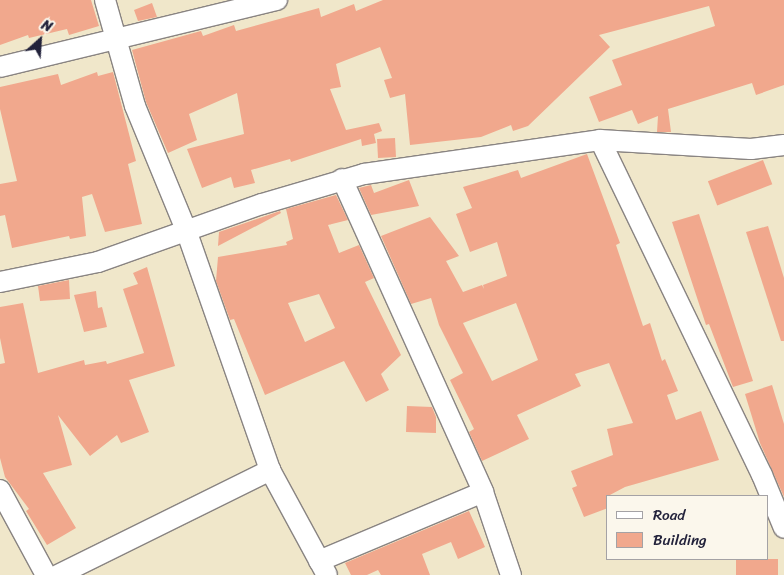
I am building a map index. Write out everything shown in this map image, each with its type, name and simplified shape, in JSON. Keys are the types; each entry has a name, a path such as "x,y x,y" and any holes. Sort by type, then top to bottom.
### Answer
{"street":[{"path":"105,0 114,42 135,106 186,230 270,470 323,568 483,492"},
{"path":"0,67 114,42 277,0"},
{"path":"0,282 98,262 186,230 342,179 600,140 732,148 784,145"},
{"path":"600,140 762,475 784,528"},
{"path":"342,179 483,492 511,575"},
{"path":"58,575 270,470"},
{"path":"0,490 46,575"}],"building":[{"path":"0,0 91,0 99,26 69,35 67,29 29,38 28,35 0,45"},
{"path":"383,0 784,0 784,85 756,95 752,83 668,109 671,132 657,132 658,116 638,124 632,110 599,122 589,97 622,85 612,60 715,26 709,6 599,35 610,47 528,126 513,131 511,125 481,137 410,145 405,94 390,98 384,80 392,78 380,47 336,64 341,87 330,89 346,130 379,123 382,131 374,134 376,143 362,146 361,139 291,162 290,159 251,170 255,183 234,188 231,177 202,188 187,149 244,134 237,93 189,114 197,140 168,153 146,102 132,50 201,31 203,36 234,25 236,31 319,8 321,17 354,4 356,11"},
{"path":"152,3 157,17 138,21 134,10"},
{"path":"97,72 98,76 113,72 136,161 128,164 142,224 105,232 92,194 82,197 86,236 70,239 69,236 12,248 5,215 0,216 0,184 17,181 0,109 0,87 58,74 61,85"},
{"path":"395,138 396,157 378,158 377,139"},
{"path":"587,154 620,243 616,245 643,326 650,323 662,361 665,359 678,391 667,395 676,420 701,411 719,460 625,487 610,495 606,495 606,509 584,517 572,488 577,486 571,471 613,455 607,429 633,423 609,363 575,374 581,386 517,415 529,439 482,461 469,432 474,429 450,380 463,373 439,325 431,298 411,304 381,236 430,217 459,256 446,261 463,292 482,285 484,289 483,285 507,276 497,242 470,252 456,214 472,208 463,187 518,170 521,178","holes":["516,303 538,360 492,381 463,323"]},
{"path":"763,160 772,184 717,205 708,181"},
{"path":"409,180 419,206 371,215 359,188 371,185 374,193"},
{"path":"336,195 348,220 328,225 339,253 359,245 374,278 365,282 401,355 381,374 389,390 366,402 344,361 265,395 234,319 230,320 216,281 218,257 287,245 286,242 293,239 286,209","holes":["319,294 335,328 305,342 288,303"]},
{"path":"280,211 281,213 218,246 219,232"},
{"path":"699,214 753,381 733,387 709,324 706,325 672,222"},
{"path":"768,226 784,278 784,341 781,341 746,232"},
{"path":"147,267 175,366 129,380 149,432 121,443 117,435 90,456 58,415 72,465 43,473 76,528 47,545 26,511 29,509 5,477 0,458 0,364 5,363 0,338 0,307 23,303 38,373 84,360 85,365 106,361 107,364 144,353 123,289 138,284 133,273"},
{"path":"69,280 70,299 40,301 38,286"},
{"path":"96,291 98,308 102,307 107,327 84,332 74,295"},
{"path":"772,385 784,424 784,497 760,443 745,394"},
{"path":"407,406 432,407 436,417 436,433 406,432"},
{"path":"469,511 485,547 458,559 451,542 422,554 430,575 381,575 378,570 367,575 351,575 345,563"},
{"path":"778,559 778,575 736,575 736,560"}]}
